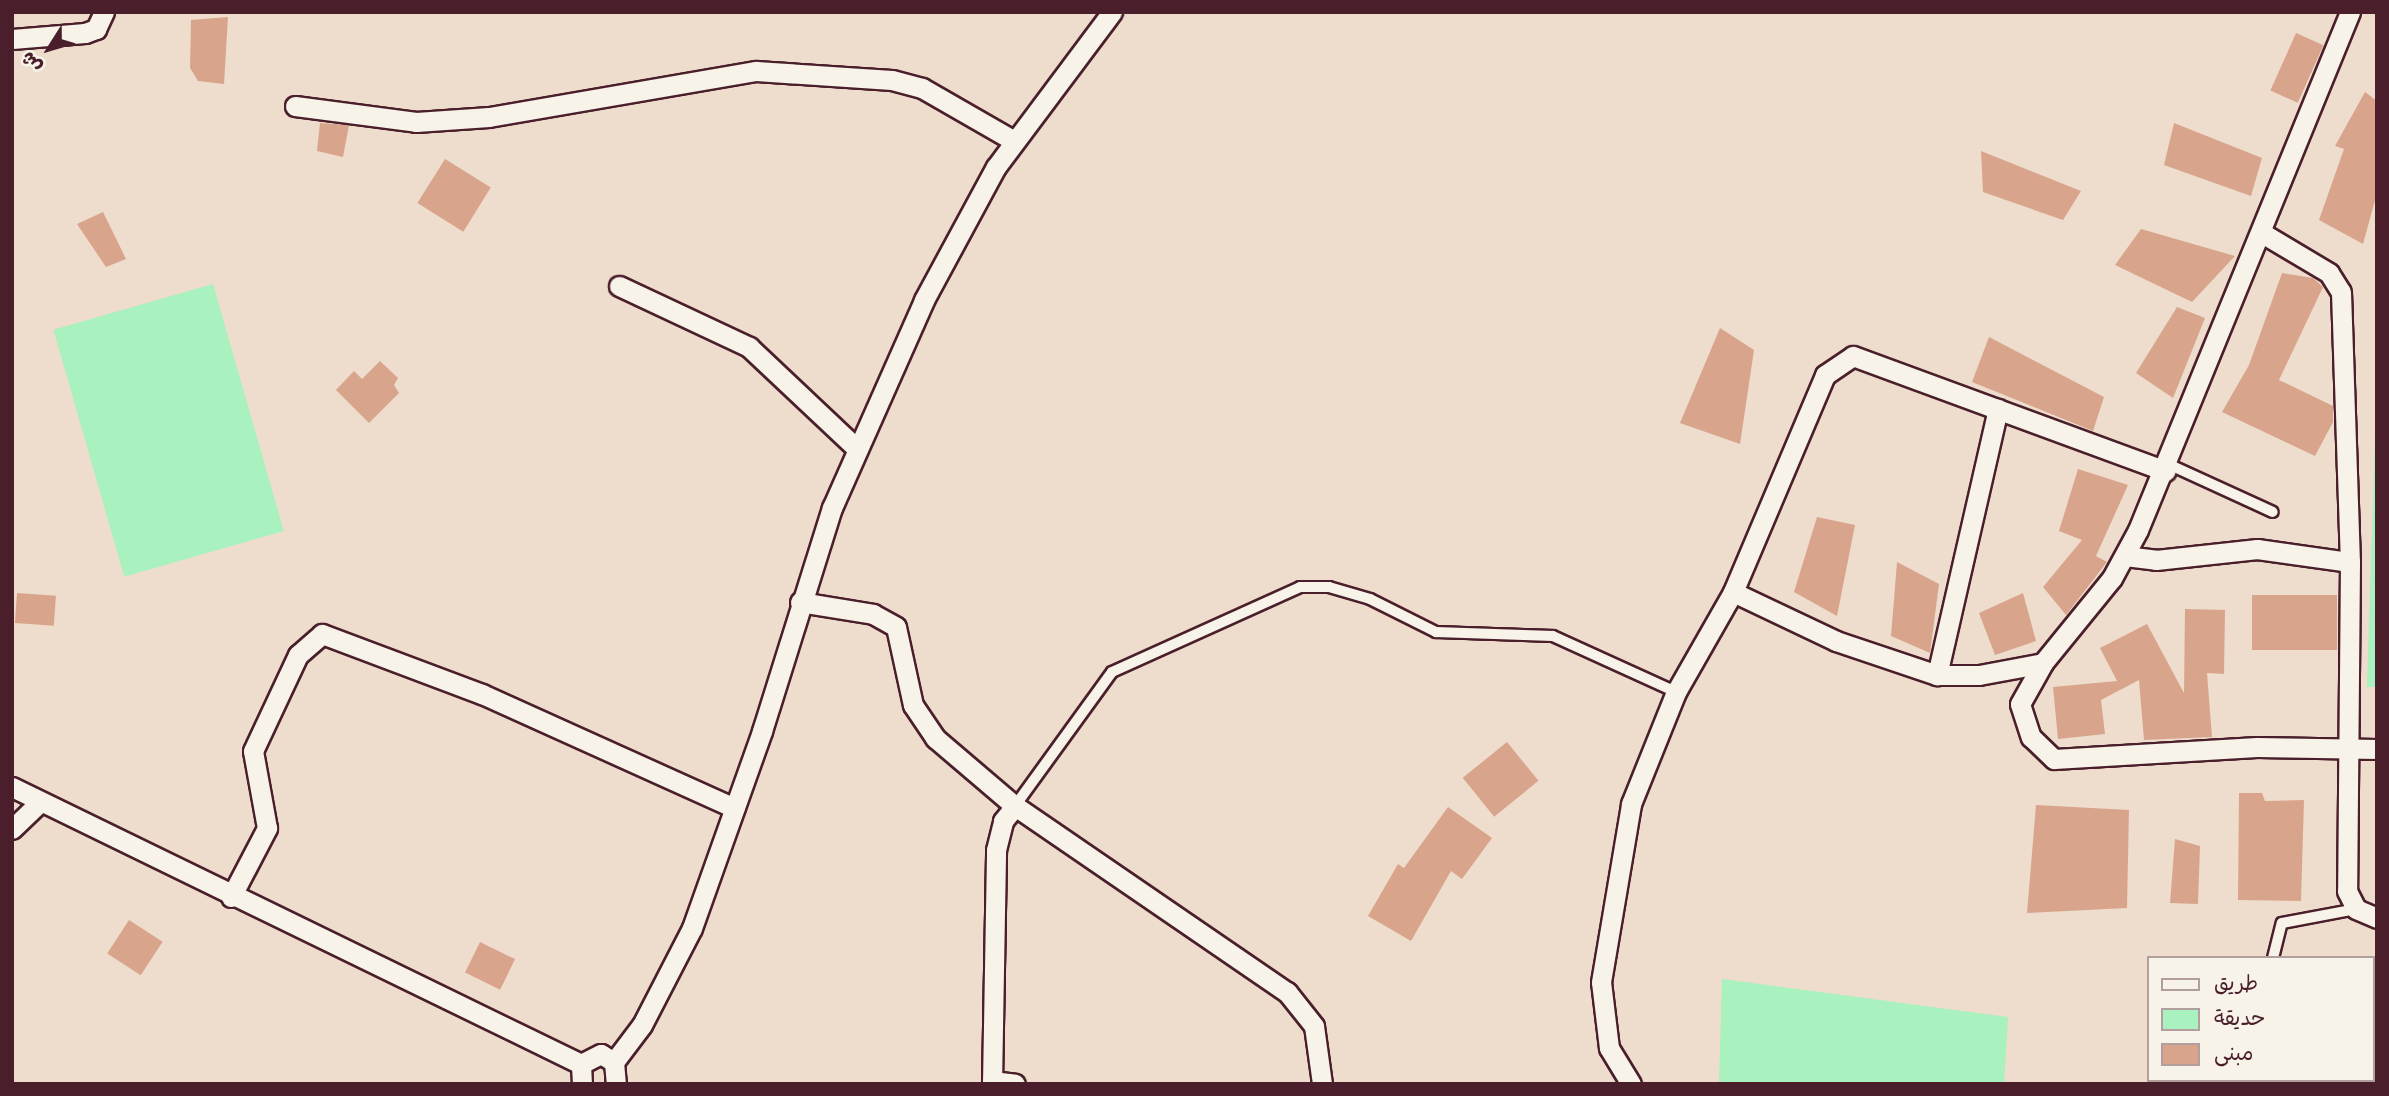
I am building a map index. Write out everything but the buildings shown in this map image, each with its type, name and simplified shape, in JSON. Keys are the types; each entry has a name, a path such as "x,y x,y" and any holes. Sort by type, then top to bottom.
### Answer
{"street":[{"path":"12,39 85,33 96,29 104,12"},
{"path":"616,1084 614,1062 642,1025 675,965 734,808 800,602 855,447 954,241 1014,141 1106,14"},
{"path":"2351,15 2167,468 2125,556 2089,611 2043,663 2020,704 2031,737 2054,759 2257,747 2377,749"},
{"path":"295,106 416,122 489,117 756,71 891,80 922,88 1014,141"},
{"path":"2262,233 2329,273 2341,292 2350,562 2351,749 2345,856 2347,891 2356,909 2377,918"},
{"path":"619,286 749,347 855,447"},
{"path":"1630,1084 1609,1048 1601,982 1631,804 1676,691 1733,592 1825,374 1838,363 1853,356 2167,468"},
{"path":"1937,675 1998,409"},
{"path":"2125,556 2156,560 2257,548 2350,562"},
{"path":"1733,592 1836,641 1937,675 1979,675 2043,663"},
{"path":"800,602 873,614 896,627 913,705 935,738 1015,806 1287,992 1314,1026 1321,1084"},
{"path":"231,897 267,828 253,751 298,654 322,634 482,694 734,808"},
{"path":"12,787 39,803 581,1074 593,1055 614,1062"},
{"path":"12,829 39,803"},
{"path":"1015,806 1003,821 996,850 992,1082 1015,1084"}],"lane":[{"path":"2167,468 2273,512"},
{"path":"1015,806 1112,672 1300,587 1329,587 1370,598 1436,632 1553,636 1676,691"},
{"path":"2274,956 2283,923 2356,909"}],"green space":[{"path":"213,284 284,531 124,577 53,330"},
{"path":"2377,372 2377,687 2367,687"},
{"path":"1722,979 2008,1017 2004,1084 1719,1084"}]}
